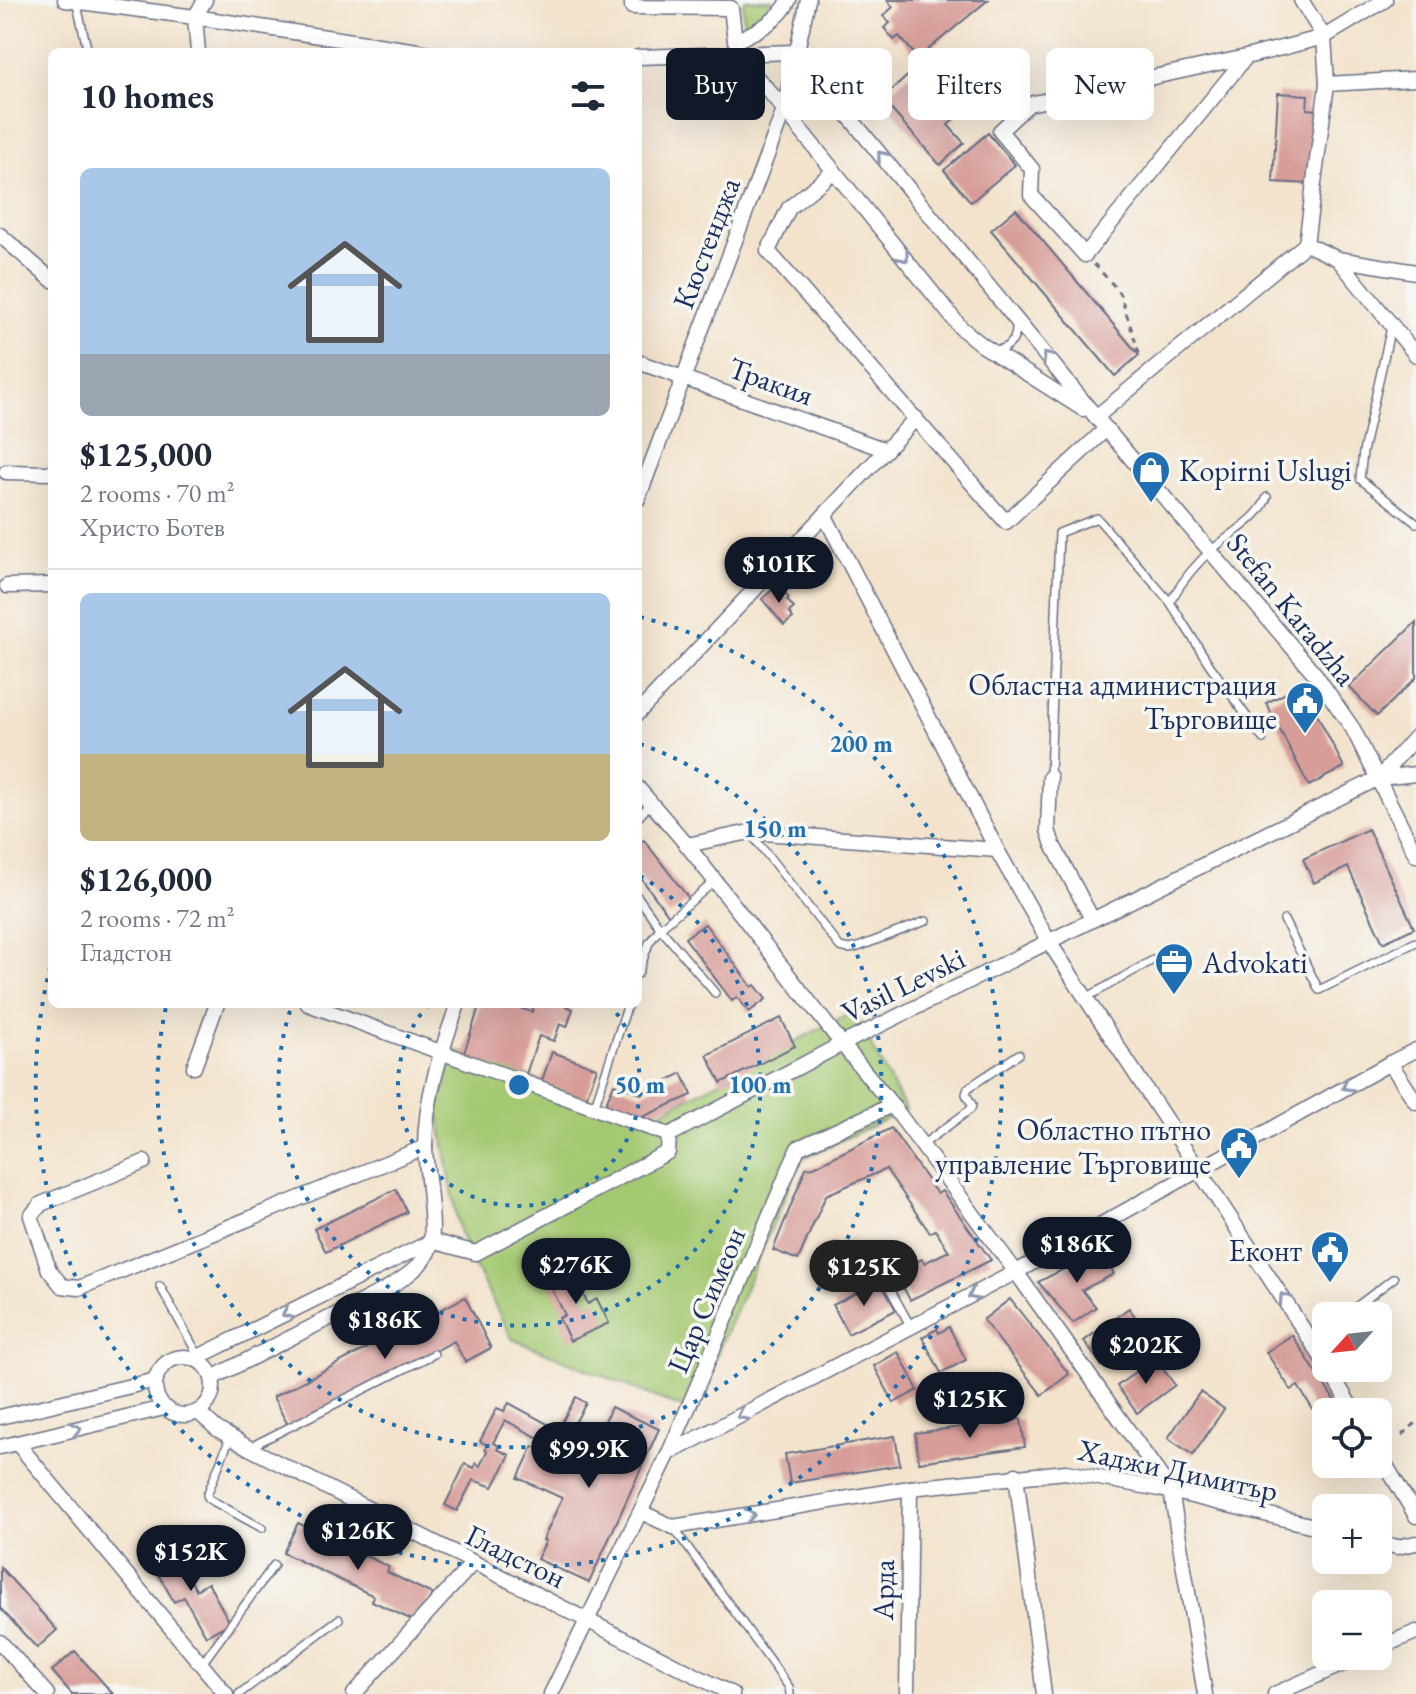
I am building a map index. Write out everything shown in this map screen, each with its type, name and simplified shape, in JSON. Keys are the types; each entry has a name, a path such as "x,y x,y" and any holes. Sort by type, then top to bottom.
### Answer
{"street":[{"path":"198,48 195,17 205,0"},
{"path":"632,0 632,7 731,8 735,41 761,30 786,7 789,0"},
{"path":"748,48 776,28 805,0"},
{"name":"Кюстенджа","path":"797,48 805,0"},
{"path":"834,171 789,208 768,251 1006,522 1146,376 1306,244 1327,84 1324,37 1301,0"},
{"path":"1246,57 1085,255 1031,195 1032,169 1000,131 1029,104 1324,37 1385,0"},
{"path":"70,1 195,17 374,48"},
{"path":"642,57 666,57"},
{"path":"1327,84 1416,79"},
{"name":"Stefan Karadzha","path":"765,88 781,107"},
{"name":"Кюстенджа","path":"642,488 781,118"},
{"name":"Stefan Karadzha","path":"792,120 961,328 1101,423"},
{"name":"Stefan Karadzha","path":"852,120 1101,423 1315,674 1353,729 1416,855"},
{"path":"0,235 48,277"},
{"path":"1306,244 1338,259 1416,272"},
{"path":"1338,259 1416,355"},
{"name":"Тракия","path":"642,363 886,450"},
{"path":"642,709 916,418"},
{"path":"6,472 48,473"},
{"path":"825,516 997,850 1049,942 1312,1340"},
{"path":"7,586 48,585"},
{"path":"1379,778 1416,736"},
{"path":"1379,778 1416,750"},
{"name":"Vasil Levski","path":"432,1241 476,1253 668,1152 669,1135 842,1044 1379,778 1416,774"},
{"path":"1050,777 1048,830 1092,919"},
{"path":"642,793 687,845 892,1105 1016,1272 1171,1491 1205,1694"},
{"path":"687,845 750,832 997,850"},
{"path":"194,1067 216,1008"},
{"path":"319,1008 669,1135"},
{"path":"212,1378 397,1282 418,1266 428,1253 432,1241 425,1147 429,1097 457,1008"},
{"path":"669,1453 1016,1272 1416,1050"},
{"path":"1390,1063 1416,1102"},
{"name":"Цар Симеон","path":"551,1694 669,1453 798,1148 892,1105"},
{"path":"144,1162 41,1204 31,1216 49,1270 62,1286 79,1288 425,1147"},
{"path":"198,1360 212,1378 209,1401 198,1412 180,1415 164,1408 158,1400 156,1380 166,1363 175,1359 198,1360 432,1241"},
{"path":"0,1417 156,1380"},
{"path":"0,1447 164,1408"},
{"name":"Гладстон","path":"198,1412 230,1438 732,1694"},
{"path":"17,1443 226,1694"},
{"name":"Хаджи Димитър","path":"673,1527 910,1488 1066,1472 1171,1491 1312,1526"},
{"path":"1016,1475 1044,1694"},
{"path":"1392,1476 1416,1516"},
{"name":"Арда","path":"907,1694 910,1488"},
{"path":"641,1512 673,1527"},
{"path":"1392,1546 1416,1543"},
{"path":"358,1693 472,1564"},
{"path":"1392,1642 1416,1632"},
{"path":"0,1642 47,1694"},
{"path":"1275,1694 1329,1670"}],"lane":[{"path":"70,1 87,48"},
{"path":"992,351 1005,349 1016,337 1013,315"},
{"path":"1391,327 1363,452 1360,479 1416,523"},
{"path":"1170,602 1185,576 1263,508 1267,497"},
{"path":"1050,777 1059,533 1097,518 1170,602 1209,664 1263,739"},
{"path":"642,813 651,803"},
{"path":"750,832 840,947 858,947 926,921"},
{"path":"642,963 649,943 660,928 715,881"},
{"path":"642,903 715,993"},
{"path":"1284,920 1319,990 1416,942"},
{"path":"1086,998 1153,960"},
{"path":"594,1108 627,1008"},
{"path":"922,1145 971,1109 966,1094 968,1088 1019,1054"},
{"path":"837,1247 885,1280 911,1327"},
{"path":"1362,1302 1394,1278"},
{"path":"160,1286 198,1360"},
{"path":"249,1448 434,1354"},
{"path":"230,1438 207,1495 209,1499 262,1528"},
{"path":"673,1527 789,1687 790,1694"},
{"path":"201,1665 274,1565"},
{"path":"239,1694 339,1619"}],"path":[{"path":"1085,255 1117,289 1146,376"},
{"path":"1402,1435 1416,1423"}],"green space":[{"path":"746,0 772,0 764,11 743,24 743,3"},
{"path":"853,1011 906,1110 801,1159 692,1412 512,1339 459,1230 438,1110 455,1050 646,1120"}],"building":[{"path":"887,0 988,0 930,48 909,48 899,36 894,40 884,28 890,23 883,16 893,7"},
{"path":"908,75 908,120 953,120 948,125 964,143 940,165 892,110 892,90"},
{"path":"1278,93 1308,95 1307,109 1316,110 1312,184 1273,182"},
{"path":"988,133 1015,165 971,202 944,170"},
{"path":"1016,209 1139,355 1115,376 991,230"},
{"path":"776,586 789,598 787,600 794,608 789,612 793,618 784,625 762,599"},
{"path":"1416,622 1416,678 1377,716 1349,687"},
{"name":"Областна администрация Търговище","path":"1302,685 1344,767 1309,786 1266,703"},
{"path":"1368,829 1414,928 1383,943 1348,867 1314,883 1303,859"},
{"path":"642,841 690,900 669,916 642,879"},
{"path":"705,924 752,987 755,985 766,999 749,1012 737,997 732,1001 685,938"},
{"path":"479,1008 520,1008 532,1012 533,1008 573,1009 567,1027 560,1024 554,1041 539,1036 525,1077 463,1056"},
{"path":"781,1018 795,1046 721,1083 707,1055"},
{"path":"552,1052 597,1068 586,1098 541,1083"},
{"path":"682,1073 692,1095 638,1119 605,1105 614,1084 641,1094"},
{"path":"891,1128 937,1194 942,1191 991,1260 910,1300 895,1272 949,1251 935,1230 930,1233 886,1169 826,1195 798,1260 773,1250 806,1168 814,1167"},
{"path":"396,1189 407,1212 326,1252 314,1229"},
{"path":"1102,1250 1114,1274 1082,1290 1096,1307 1073,1323 1038,1282"},
{"path":"570,1267 588,1304 597,1299 609,1323 570,1341 559,1318 565,1315 547,1279"},
{"path":"880,1281 896,1310 848,1334 833,1305"},
{"path":"465,1297 491,1348 465,1362 454,1341 289,1427 273,1397"},
{"path":"1010,1299 1069,1374 1042,1395 983,1320"},
{"path":"1129,1308 1147,1333 1102,1366 1084,1341"},
{"path":"949,1327 966,1360 941,1373 922,1337"},
{"path":"1292,1335 1312,1366 1312,1382 1322,1382 1333,1398 1312,1398 1312,1408 1298,1386 1291,1390 1266,1352"},
{"path":"898,1352 918,1390 894,1403 874,1366"},
{"path":"1155,1358 1175,1385 1137,1413 1117,1386"},
{"path":"1200,1392 1224,1409 1193,1455 1168,1438"},
{"path":"576,1397 586,1403 567,1437 549,1433 544,1441 505,1420 493,1443 499,1446 497,1449 510,1455 493,1487 473,1480 457,1511 445,1505 465,1464 474,1468 476,1463 480,1466 487,1445 480,1441 497,1408 504,1411 509,1403 551,1426 554,1422 560,1426"},
{"path":"611,1407 659,1429 589,1583 537,1559 562,1498 518,1478 533,1446 556,1456 560,1446 576,1453 589,1425 601,1430"},
{"path":"1021,1419 1025,1447 919,1462 915,1433"},
{"path":"895,1436 900,1465 790,1483 785,1454"},
{"path":"298,1523 389,1567 387,1572 432,1594 418,1623 372,1601 374,1596 283,1553"},
{"path":"173,1549 196,1590 208,1583 230,1623 206,1636 184,1597 174,1602 151,1561"},
{"path":"0,1567 57,1630 37,1648 0,1608"},
{"path":"75,1651 113,1694 72,1694 52,1671"}],"place":[{"name":"Kopirni Uslugi","path":"1151,504"},
{"name":"Областна администрация Търговище","path":"1305,735"},
{"name":"Advokati","path":"1174,996"},
{"name":"Областно пътно управление Търговище","path":"1239,1180"},
{"name":"Еконт","path":"1330,1284"}]}
